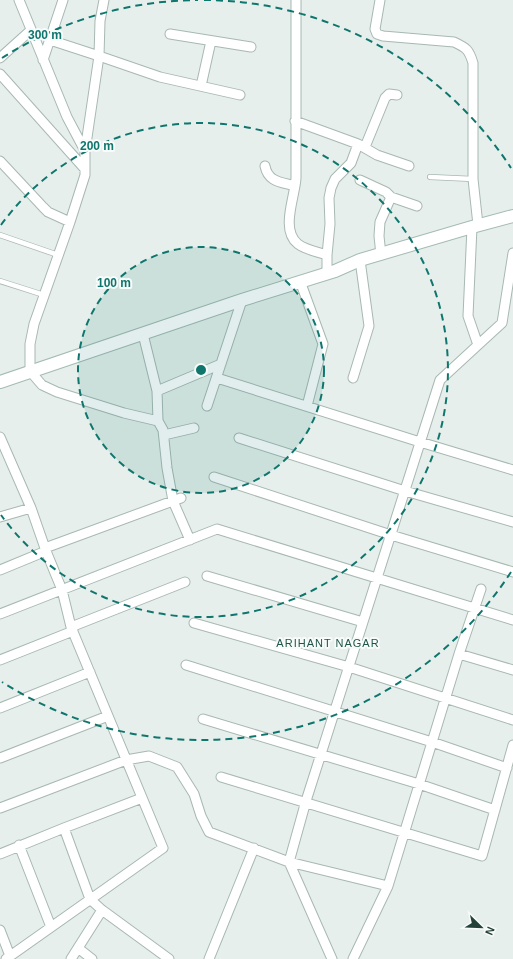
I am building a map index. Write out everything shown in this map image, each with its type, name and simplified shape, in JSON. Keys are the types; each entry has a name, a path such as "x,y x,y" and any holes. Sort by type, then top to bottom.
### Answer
{"street":[{"path":"10,0 25,15"},
{"path":"18,0 67,117 86,151"},
{"path":"44,60 63,0"},
{"path":"104,0 100,21 99,56 82,184 34,324 30,344 30,371 42,385 57,392 124,413 158,421"},
{"path":"296,0 295,186 289,215 289,226 291,235 297,243 327,255"},
{"path":"380,0 376,34 383,36 454,42 464,46 470,53 473,63 473,179 475,226 468,316 478,345"},
{"path":"0,58 31,30"},
{"path":"170,34 251,47"},
{"path":"50,40 160,77 240,95"},
{"path":"201,86 211,41"},
{"path":"0,74 85,168"},
{"path":"328,273 327,255 330,224 329,198 331,188 335,180 350,163 361,146 385,98 389,94 397,95"},
{"path":"295,121 361,146 377,155 409,166"},
{"path":"0,161 42,207 48,212 70,222"},
{"path":"265,166 266,173 269,178 295,186"},
{"path":"360,180 386,192 390,197 417,206"},
{"path":"381,255 379,236 380,222 390,197"},
{"path":"0,382 242,300 328,273 360,260 513,216"},
{"path":"332,959 289,862 320,755 440,380 502,323 513,253"},
{"path":"353,378 369,326 360,260"},
{"path":"300,281 323,344 306,406"},
{"path":"207,406 242,300"},
{"path":"143,334 157,391 158,421 164,435 167,468 190,540"},
{"path":"157,391 221,364"},
{"path":"217,378 513,470"},
{"path":"164,435 194,428"},
{"path":"0,437 31,508 62,590 72,629 163,848 8,958 0,930"},
{"path":"239,438 405,491 513,522"},
{"path":"214,477 391,535 513,572"},
{"path":"0,570 46,550 177,499"},
{"path":"3,514 31,508"},
{"path":"0,614 217,529 513,620"},
{"path":"207,576 363,622"},
{"path":"0,660 186,582"},
{"path":"353,959 388,886 459,654 481,589"},
{"path":"194,623 349,667 513,720"},
{"path":"459,654 513,670"},
{"path":"186,665 432,742 507,768"},
{"path":"0,708 90,672"},
{"path":"0,758 108,716"},
{"path":"203,720 419,784 495,810"},
{"path":"221,777 306,801 482,856 513,746"},
{"path":"0,808 126,760 148,756 177,767 194,794 201,816 209,832 289,862 388,886"},
{"path":"0,854 142,798"},
{"path":"64,828 90,899 102,910 169,959"},
{"path":"20,845 51,927"},
{"path":"209,959 254,848"},
{"path":"71,959 102,910"},
{"path":"78,948 92,959"}],"lane":[{"path":"430,177 473,179"},
{"path":"0,235 58,255"},
{"path":"0,281 44,295"}],"district":[{"name":"ARIHANT NAGAR","path":"328,643"}]}
